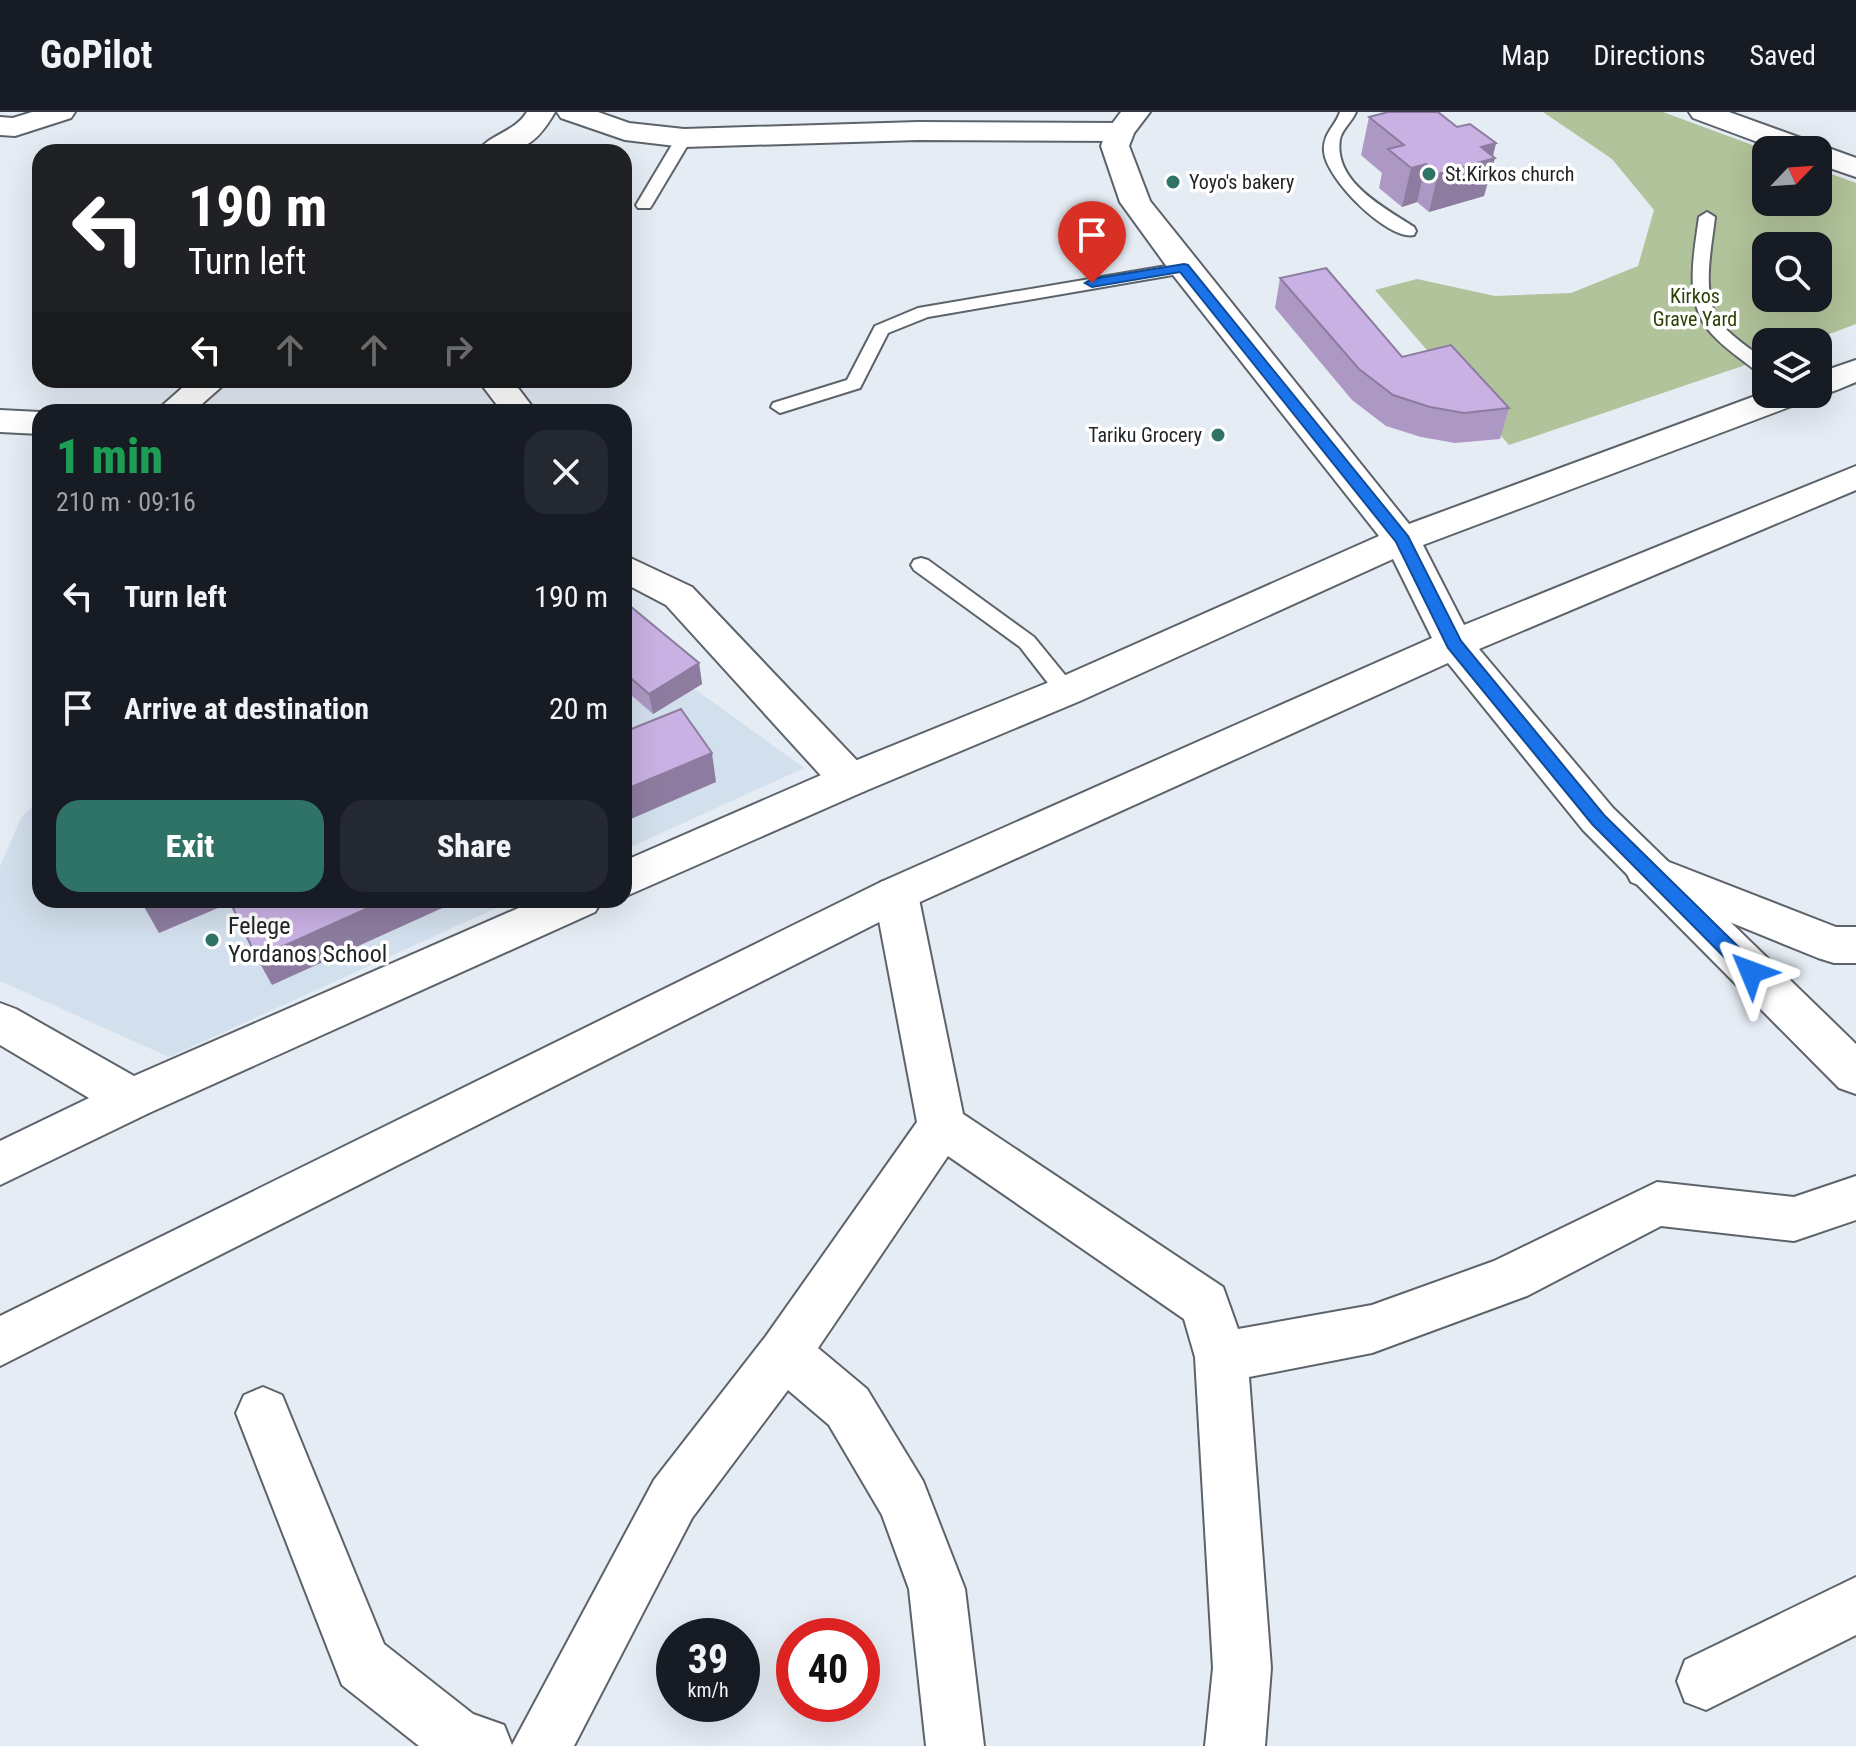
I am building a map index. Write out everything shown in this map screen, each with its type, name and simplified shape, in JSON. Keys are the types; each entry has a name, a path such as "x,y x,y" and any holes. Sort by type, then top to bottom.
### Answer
{"street":[{"path":"0,126 15,127 61,112"},
{"path":"506,144 531,129 541,112"},
{"path":"571,112 625,131 684,138 1128,122"},
{"path":"1074,112 1128,122"},
{"path":"1703,112 1768,136"},
{"path":"1128,122 1115,146 1135,202 1184,268 1402,540 1454,644 1598,819 1646,870 1856,1074"},
{"path":"1832,159 1856,168"},
{"path":"1832,379 1856,370"},
{"path":"182,404 202,388"},
{"path":"501,388 513,404"},
{"path":"632,876 850,780 1066,691 1402,540 1756,408"},
{"path":"0,421 32,423"},
{"path":"0,1342 896,894 1454,644 1854,480"},
{"path":"632,571 679,596 850,780"},
{"path":"1646,870 1834,945 1856,945"},
{"path":"896,894 942,1126 1205,1304 1221,1357 1242,1668 1235,1746"},
{"path":"0,1164 132,1099 562,908"},
{"path":"0,1022 132,1099"},
{"path":"542,1746 673,1499 784,1353 942,1126"},
{"path":"1221,1357 1372,1329 1509,1279 1657,1204 1794,1219 1856,1198"},
{"path":"784,1353 848,1407 904,1500 937,1589 955,1745"},
{"path":"263,1413 363,1664 459,1740 483,1746"},
{"path":"1706,1681 1856,1605"}],"lane":[{"path":"1348,112 1347,119 1334,131 1335,166 1357,195 1408,231"},
{"path":"644,205 684,138"},
{"path":"1707,217 1702,265 1706,313 1719,331 1752,358"},
{"path":"780,407 854,384 881,330 924,312 1184,268"},
{"path":"921,565 1027,642 1066,691"}],"shaded area":[{"path":"632,644 804,768 632,846"},
{"name":"Felege Yordanos School","path":"32,806 32,908 496,908 169,1057 0,981 0,866 21,818"}],"green space":[{"name":"Kirkos Grave Yard","path":"1543,112 1663,112 1752,145 1752,216 1832,216 1832,174 1856,183 1856,324 1832,333 1832,328 1752,328 1752,363 1509,445 1375,290 1417,279 1495,296 1571,293 1638,266 1654,210 1612,159"}],"building":[{"path":"1388,112 1438,112 1457,127 1470,124 1496,143 1481,147 1495,158 1438,174 1426,164 1411,168 1388,149 1404,145 1369,117"},
{"path":"1326,268 1402,357 1451,345 1509,408 1464,413 1430,407 1393,395 1359,369 1280,278"},
{"path":"632,608 699,663 649,694 632,679"},
{"path":"681,709 712,753 632,787 632,729"},
{"path":"233,908 368,908 257,958"}],"place":[{"name":"St.Kirkos church","path":"1429,174"},
{"name":"Yoyo's bakery","path":"1173,182"},
{"name":"Tariku Grocery","path":"1218,435"},
{"name":"Felege Yordanos School","path":"212,940"}],"route":[{"path":"1092,283 1184,268 1402,540 1454,644 1598,819 1751,972"}]}
